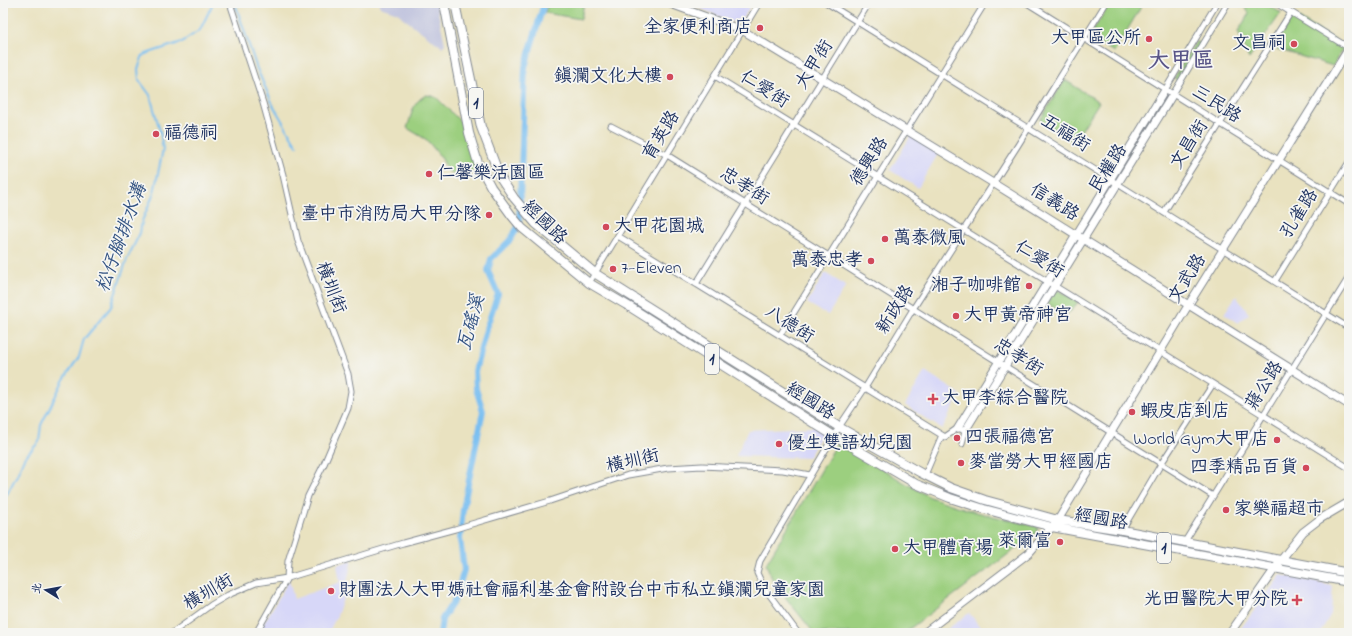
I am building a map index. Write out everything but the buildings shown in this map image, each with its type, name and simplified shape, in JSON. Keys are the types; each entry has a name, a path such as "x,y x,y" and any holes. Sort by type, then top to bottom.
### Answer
{"main road":[{"name":"經國路","path":"444,3 469,133 478,162 492,187 522,228 589,284 636,311 834,436 916,484 950,498 984,509 1052,527 1349,582"},
{"name":"經國路","path":"455,3 481,127 500,177 514,198 539,227 596,274 839,427 951,488 985,500 1058,520 1122,530 1349,573"}],"street":[{"name":"橫圳街","path":"230,3 263,103 283,175 298,241 348,374 352,391 348,408 324,464 308,496 288,561 287,578 256,633"},
{"name":"信義路","path":"668,3 742,30 1189,304 1349,405"},
{"name":"育英路","path":"589,284 759,3"},
{"name":"五福街","path":"827,3 1349,328"},
{"name":"大甲街","path":"696,284 869,3"},
{"name":"德興路","path":"780,335 985,3"},
{"name":"三民路","path":"1027,3 1349,204"},
{"name":"新政路","path":"798,633 763,586 757,573 760,561 839,427 865,388 913,309 1106,3"},
{"name":"民權路","path":"1051,284 1077,235 1166,90 1217,3"},
{"name":"民權路","path":"961,430 1051,284 1083,239 1228,3"},
{"path":"1276,3 1349,48"},
{"name":"文昌街","path":"1164,212 1291,12"},
{"path":"1198,35 1206,40"},
{"name":"文武路","path":"924,633 1029,553 1058,520 1160,351 1349,48"},
{"name":"仁愛街","path":"715,76 1349,468"},
{"name":"忠孝街","path":"611,126 667,155 1213,496"},
{"name":"孔雀路","path":"1274,281 1349,162"},
{"name":"八德街","path":"618,236 944,436"},
{"name":"蔣公路","path":"1183,551 1184,542 1349,277"},
{"path":"1122,530 1161,464 1213,384"},
{"path":"925,475 944,436 961,430 962,444"},
{"name":"橫圳街","path":"172,633 211,605 228,595 256,583 277,581 403,543 455,530 468,524 628,475 668,468 702,466 783,470 810,475"},
{"path":"1230,633 1281,560 1303,532 1320,519 1349,502"}],"shaded area":[{"path":"380,3 436,3 445,44 442,47 398,13 380,7"},
{"path":"687,3 752,3 744,17 733,22"},
{"path":"912,134 939,152 918,188 890,170"},
{"path":"825,273 846,286 828,315 807,303"},
{"path":"1236,296 1249,314 1238,323 1224,314"},
{"name":"大甲李綜合醫院","path":"925,371 960,394 942,429 905,405"},
{"name":"優生雙語幼兒園","path":"817,427 824,431 808,458 736,456 748,430"},
{"name":"財團法人大甲媽社會福利基金會附設台中市私立鎮瀾兒童家園","path":"352,560 343,599 336,618 330,629 325,633 258,633 289,580 294,599 340,582 337,565"},
{"name":"光田醫院大甲分院","path":"1281,575 1333,586 1331,614 1320,633 1247,633 1241,628"},
{"path":"969,613 986,633 942,633"}],"green space":[{"path":"548,3 584,3 581,19 545,13"},
{"path":"1110,3 1135,3 1141,7 1114,52 1089,37"},
{"path":"1246,3 1265,3 1281,13 1249,59 1238,32 1249,13 1244,7"},
{"path":"1294,15 1344,46 1333,66 1273,48"},
{"path":"1196,41 1201,44 1179,81 1174,78"},
{"path":"1065,80 1099,102 1074,142 1040,120"},
{"path":"427,95 437,98 465,126 476,164 473,170 462,177 456,176 447,170 442,159 427,140 407,128 415,105"},
{"path":"1056,289 1078,302 1071,311 1065,315 1047,303"},
{"name":"大甲體育場","path":"840,441 900,480 930,497 972,511 1038,527 1038,530 1035,534 904,633 814,633 774,583 766,564"}],"waterway":[{"name":"松仔腳排水溝","path":"3,497 7,494 24,458 39,442 41,425 63,381 79,357 84,339 111,307 127,259 140,233 142,221 154,193 163,149 160,131 150,95 139,80 138,69 143,55 182,42 200,30 213,3"},
{"path":"235,3 257,69 274,107 297,146"},
{"name":"瓦磘溪","path":"440,633 442,619 455,599 464,570 460,539 463,509 483,411 476,389 475,371 487,326 498,294 488,271 491,259 511,239 519,225 525,67 544,3"}],"place":[{"name":"全家便利商店","path":"760,28"},
{"name":"大甲區公所","path":"1149,39"},
{"name":"文昌祠","path":"1294,44"},
{"name":"鎮瀾文化大樓","path":"670,77"},
{"name":"福德祠","path":"156,134"},
{"name":"仁馨樂活園區","path":"429,174"},
{"name":"臺中市消防局大甲分隊","path":"489,215"},
{"name":"大甲花園城","path":"606,227"},
{"name":"萬泰微風","path":"885,239"},
{"name":"萬泰忠孝","path":"871,261"},
{"name":"7-Eleven","path":"613,269"},
{"name":"湘子咖啡館","path":"1029,286"},
{"name":"大甲黃帝神宮","path":"956,316"},
{"name":"大甲李綜合醫院","path":"933,399"},
{"name":"蝦皮店到店","path":"1132,412"},
{"name":"四張福德宮","path":"957,438"},
{"name":"World Gym大甲店","path":"1277,440"},
{"name":"優生雙語幼兒園","path":"779,444"},
{"name":"麥當勞大甲經國店","path":"961,463"},
{"name":"四季精品百貨","path":"1306,468"},
{"name":"家樂福超市","path":"1226,510"},
{"name":"萊爾富","path":"1060,542"},
{"name":"大甲體育場","path":"895,549"},
{"name":"財團法人大甲媽社會福利基金會附設台中市私立鎮瀾兒童家園","path":"331,591"},
{"name":"光田醫院大甲分院","path":"1297,600"}],"district":[{"name":"大甲區","path":"1181,62"}]}
